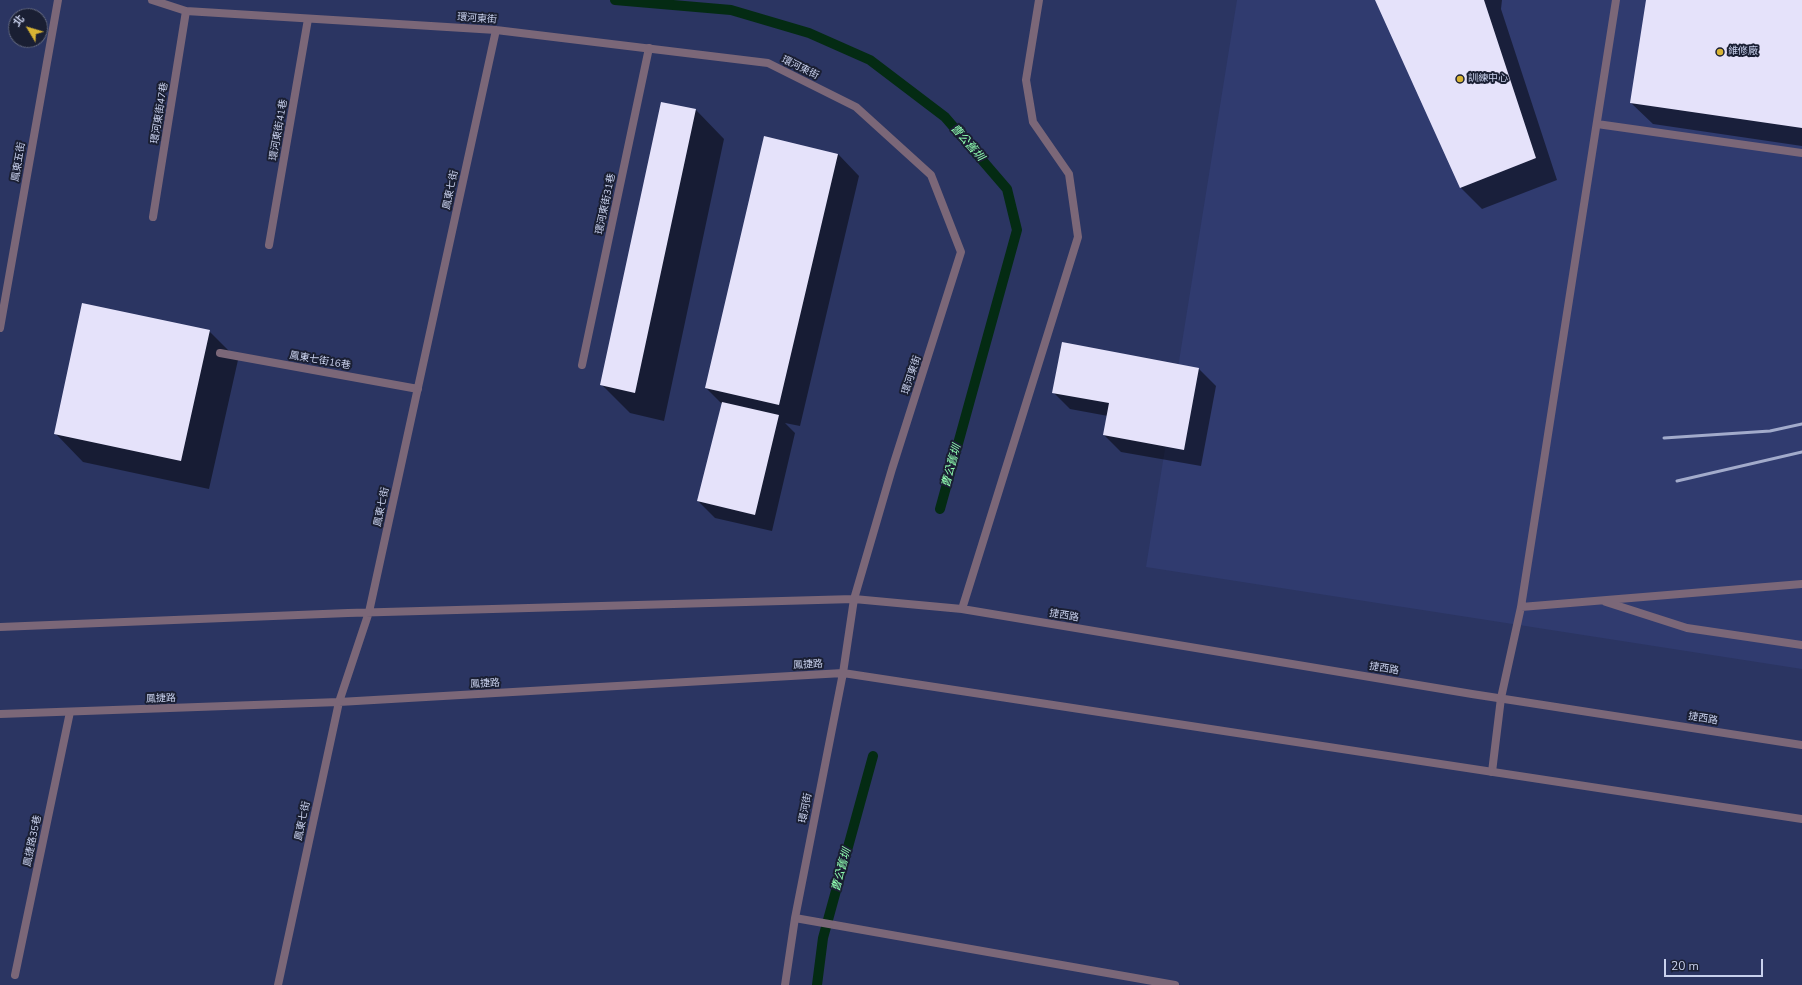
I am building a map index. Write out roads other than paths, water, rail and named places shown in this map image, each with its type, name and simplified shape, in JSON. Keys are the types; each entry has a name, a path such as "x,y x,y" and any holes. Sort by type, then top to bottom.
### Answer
{"street":[{"name":"鳳東五街","path":"0,328 58,0"},
{"name":"環河東街","path":"152,0 186,11 496,30 768,63 856,107 931,175 961,252 892,469 854,599 848,635"},
{"path":"0,627 369,612 854,599 962,610 1078,237 1069,174 1034,122 1026,80 1038,0"},
{"path":"1616,0 1522,606 1501,698 1492,772 1802,819"},
{"name":"環河東街47巷","path":"153,217 186,11"},
{"name":"環河東街41巷","path":"269,245 308,19"},
{"name":"鳳東七街","path":"278,985 339,702 369,612 496,30"},
{"name":"環河東街31巷","path":"582,365 649,48"},
{"path":"1597,124 1802,153"},
{"name":"鳳東七街16巷","path":"220,353 418,390"},
{"path":"1522,606 1802,584"},
{"path":"1601,600 1687,628 1802,645"},
{"name":"捷西路","path":"962,610 1501,698 1802,745"},
{"name":"環河街","path":"785,985 795,918 843,672 848,635"},
{"name":"鳳捷路","path":"0,714 339,702 843,672 1492,772"},
{"name":"鳳捷路35巷","path":"15,975 70,712"},
{"path":"795,918 1175,985"}],"waterway":[{"name":"曹公舊圳","path":"615,0 731,10 809,33 870,60 945,117 1007,189 1017,230 940,509"},
{"name":"曹公舊圳","path":"817,985 823,938 873,756"}],"railway":[{"path":"1664,438 1770,431 1802,424"},
{"path":"1677,481 1802,452"}],"place":[{"name":"維修廠","path":"1720,52"},
{"name":"訓練中心","path":"1460,79"}]}
